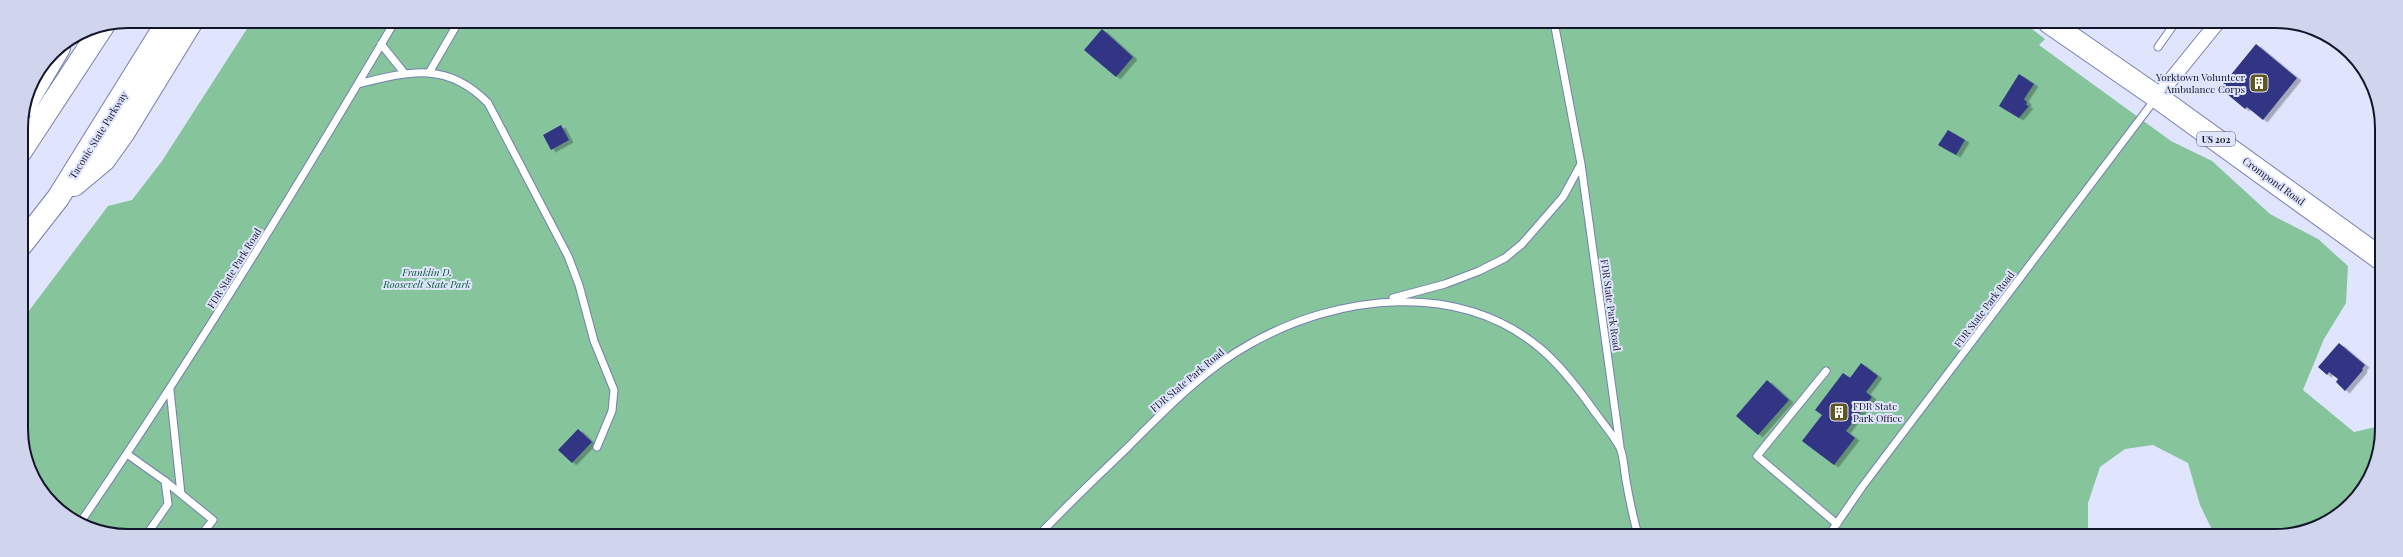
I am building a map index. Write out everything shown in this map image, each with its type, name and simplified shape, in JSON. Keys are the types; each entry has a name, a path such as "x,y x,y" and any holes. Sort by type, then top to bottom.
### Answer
{"highway":[{"name":"Taconic State Parkway","path":"28,236 58,198 164,28"},
{"path":"58,198 104,160 141,106 188,28"},
{"name":"Crompond Road","path":"2057,28 2157,97 2375,254"},
{"path":"28,140 99,32"}],"street":[{"path":"2157,97 2213,28"}],"lane":[{"name":"FDR State Park Road","path":"83,518 170,390 358,84 391,28"},
{"path":"430,71 455,28"},
{"name":"FDR State Park Road","path":"1555,28 1582,164 1620,448 1637,529"},
{"path":"2158,47 2171,28"},
{"path":"381,44 404,74"},
{"path":"358,84 404,74 430,71 459,81 476,91 488,103 568,256 579,284 594,341 614,390 612,411 597,447"},
{"name":"FDR State Park Road","path":"1833,529 2157,97"},
{"name":"FDR State Park Road","path":"1045,529 1163,413 1224,360 1251,343 1285,327 1331,312 1385,301 1445,284 1480,271 1504,258 1522,244 1543,223 1563,197 1582,164"},
{"name":"FDR State Park Road","path":"1385,301 1414,301 1440,304 1474,313 1511,328 1541,349 1575,384 1620,448"},
{"path":"1826,371 1757,456 1837,524"},
{"path":"170,390 182,494"},
{"path":"127,454 182,494 213,520 206,529"},
{"path":"150,529 168,504 165,481"}],"green space":[{"name":"Franklin D. Roosevelt State Park","path":"248,28 2031,28 2045,39 2039,45 2171,141 2212,161 2270,214 2318,239 2348,266 2346,303 2324,339 2303,390 2354,432 2375,427 2374,442 2370,461 2365,473 2346,500 2325,516 2301,526 2281,529 2212,529 2200,505 2188,463 2153,445 2125,449 2100,467 2088,503 2088,529 122,529 102,526 78,516 57,500 38,473 30,448 28,429 28,312 108,206 132,200 162,161"}],"building":[{"path":"1102,29 1133,57 1116,77 1084,50"},
{"name":"Yorktown Volunteer Ambulance Corps","path":"2256,44 2297,78 2263,120 2247,107 2245,109 2220,88"},
{"path":"2019,74 2034,84 2024,99 2027,102 2026,105 2029,106 2019,118 1999,106"},
{"path":"561,125 569,140 551,150 543,135"},
{"path":"1948,130 1965,140 1956,155 1938,145"},
{"path":"2339,343 2365,365 2362,369 2363,370 2345,391 2336,382 2338,379 2329,372 2327,375 2318,367"},
{"name":"FDR State Park Office","path":"1861,363 1878,376 1866,392 1872,397 1846,431 1855,438 1834,465 1802,441 1822,415 1815,410 1843,373 1850,378"},
{"path":"1767,380 1789,400 1758,435 1736,416"},
{"path":"578,429 592,442 572,463 558,450"}],"place":[{"name":"Yorktown Volunteer Ambulance Corps","path":"2259,83"},
{"name":"FDR State Park Office","path":"1839,412"}]}
